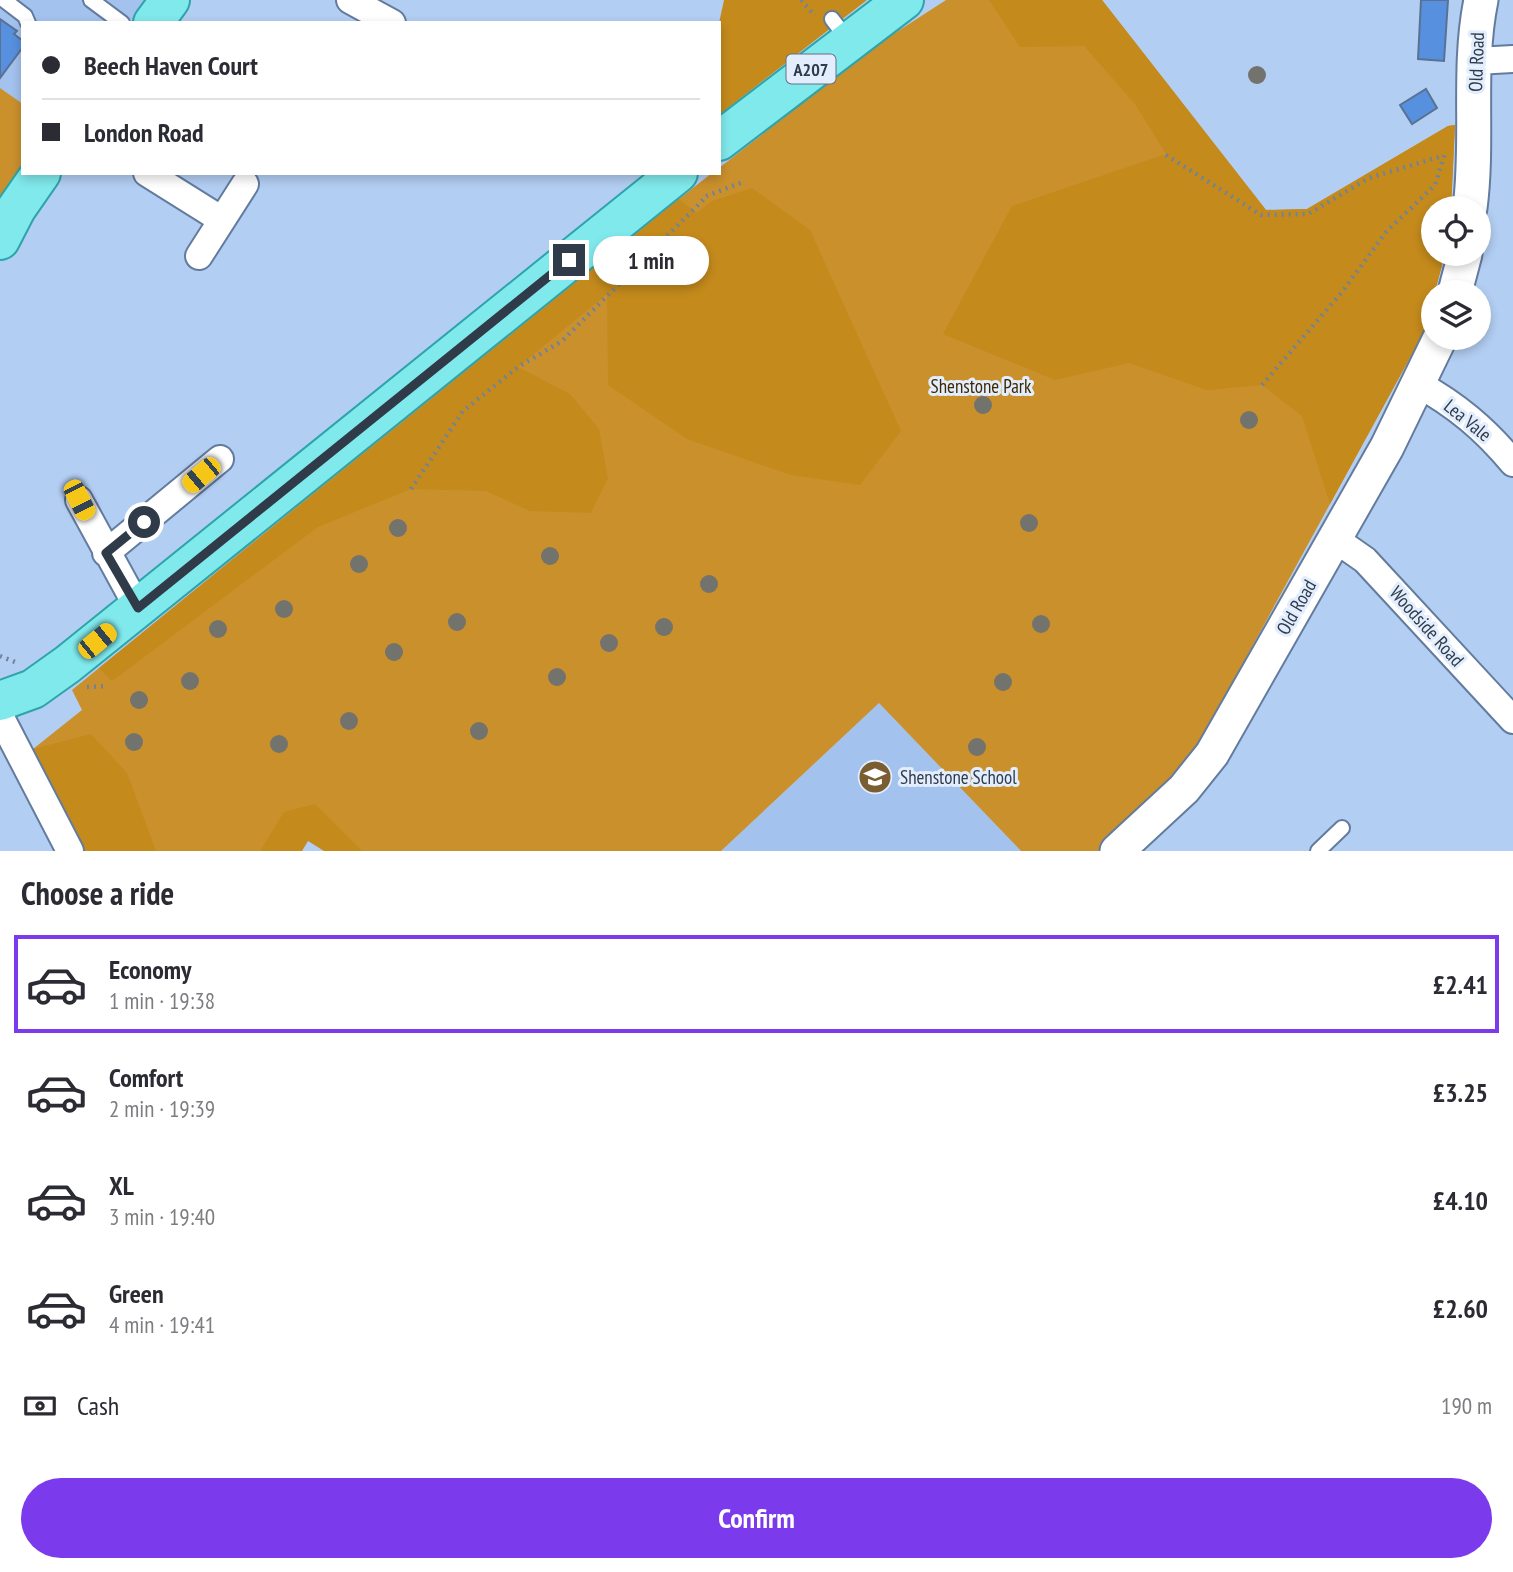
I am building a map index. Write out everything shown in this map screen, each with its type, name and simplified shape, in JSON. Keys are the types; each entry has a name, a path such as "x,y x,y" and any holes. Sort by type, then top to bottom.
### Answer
{"main road":[{"path":"154,21 170,0"},
{"name":"A207","path":"721,139 840,29 904,0"},
{"path":"0,240 16,209 40,175"},
{"path":"0,701 33,689 696,186"}],"street":[{"path":"350,0 388,21"},
{"name":"Old Road","path":"1472,196 1475,171 1476,61 1480,0"},
{"path":"1476,61 1513,59"},
{"path":"150,175 222,220"},
{"path":"199,256 245,184"},
{"name":"Old Road","path":"1117,851 1184,789 1212,754 1387,447 1434,350"},
{"name":"Lea Vale","path":"1418,384 1448,401 1487,431 1513,463"},
{"path":"106,553 220,459"},
{"path":"79,500 138,608"},
{"name":"Woodside Road","path":"1335,539 1373,568 1513,720"},
{"path":"0,716 70,851"}],"lane":[{"path":"5,0 25,16 27,21"},
{"path":"94,1 119,21"},
{"path":"1318,851 1342,828"}],"path":[{"path":"1262,385 1342,292 1386,232 1435,185 1443,156 1458,138 1474,136"},
{"path":"1166,155 1261,215 1308,214 1369,178 1443,156"},
{"path":"411,489 463,411 517,367 562,341 696,186 743,182"},
{"path":"88,687 107,686"}],"shaded area":[{"path":"0,0 148,0 132,21 21,21 21,103 0,88"},
{"path":"724,0 867,0 721,113 719,21"},
{"path":"989,0 1102,0 1266,210 1307,209 1448,126 1455,125 1452,196 1421,196 1421,266 1442,266 1438,280 1421,280 1421,337 1330,504 1302,416 1262,385 1207,390 1129,363 1055,380 943,334 1012,206 1166,154 1135,104 1084,46 1020,47"},
{"path":"752,188 810,230 901,431 860,485 791,475 687,439 608,385 607,294 518,367 570,394 599,429 608,479 591,513 530,511 486,491 411,489 318,527 112,681 99,668 679,199 696,213 712,201"},
{"name":"Shenstone School","path":"879,703 1021,851 721,851"},
{"path":"91,734 127,773 156,851 84,851 33,749"},
{"path":"315,804 362,851 324,851 308,841 302,851 260,851 284,812"}],"green space":[{"name":"Shenstone Park","path":"946,0 1102,0 1266,210 1307,209 1448,126 1455,125 1452,196 1421,196 1421,266 1442,266 1438,280 1421,280 1421,337 1189,762 1098,851 1021,851 879,703 721,851 344,851 319,819 289,851 84,851 33,749 82,710 72,690 535,312 709,175 721,175 721,166 878,44"},
{"path":"0,88 21,103 21,172 0,205"}],"building":[{"path":"1421,0 1448,0 1444,61 1418,59"},
{"path":"0,19 17,31 14,34 21,39 21,50 0,78"},
{"path":"1426,89 1437,108 1412,124 1400,105"}],"place":[{"name":"Shenstone School","path":"875,777"}],"route":[{"path":"144,522 106,553 138,608 569,260"}]}
